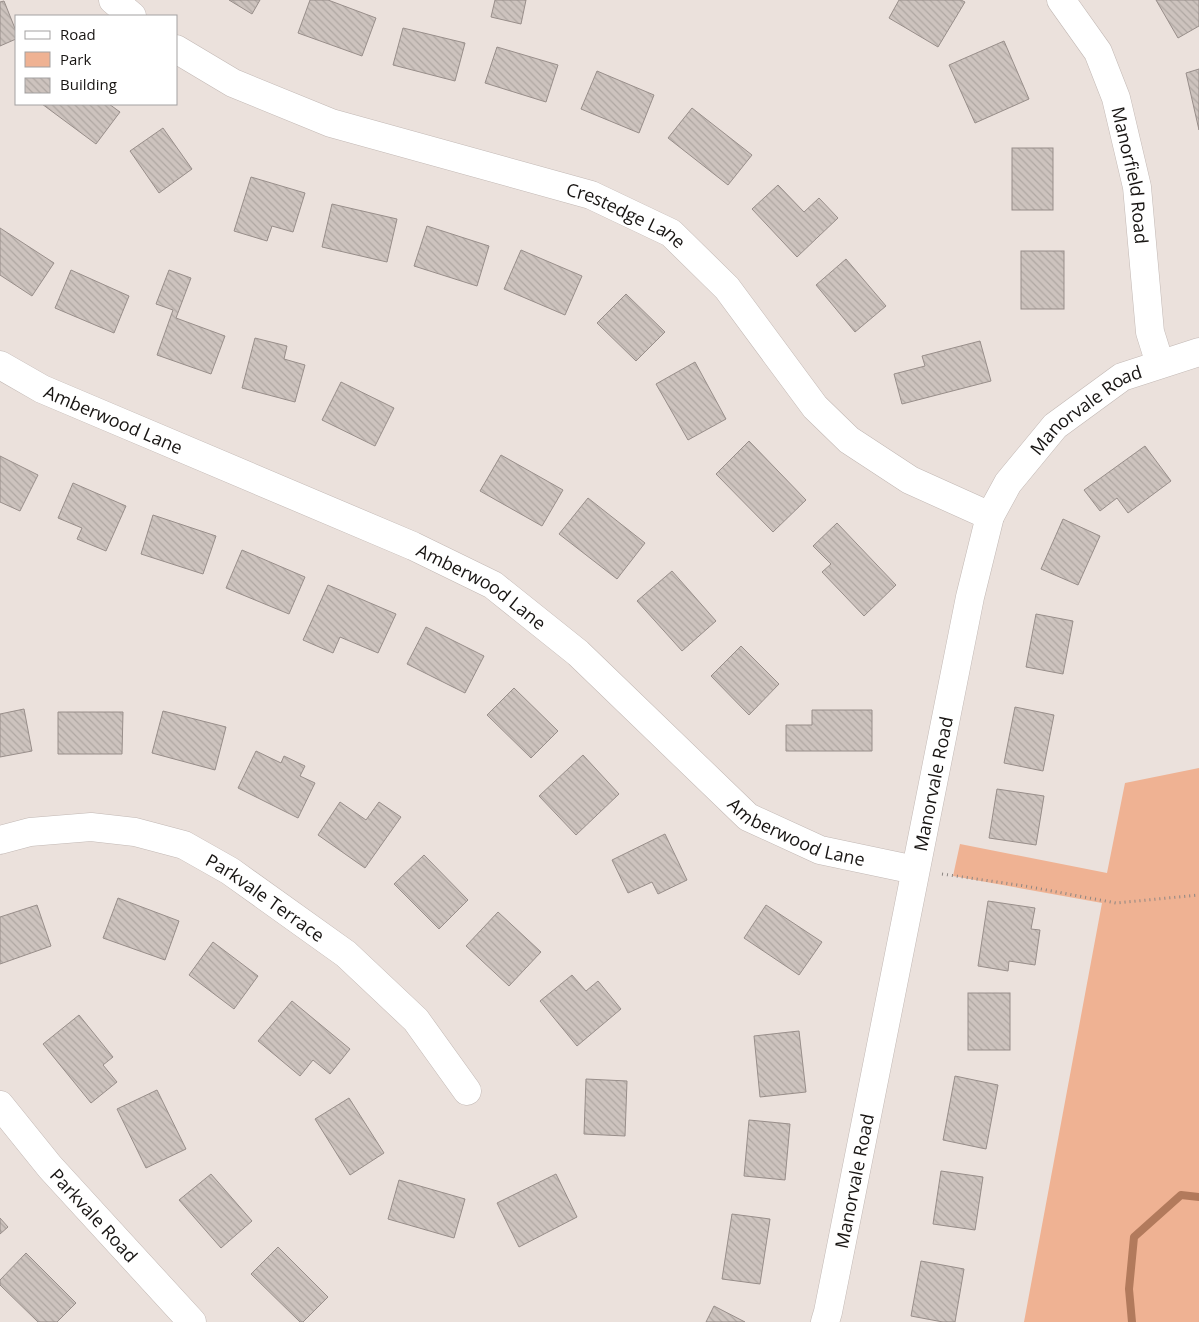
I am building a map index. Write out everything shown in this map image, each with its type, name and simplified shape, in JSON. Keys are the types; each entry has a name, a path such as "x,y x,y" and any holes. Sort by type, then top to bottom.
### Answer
{"street":[{"path":"113,0 131,15"},
{"name":"Manorfield Road","path":"1062,0 1098,52 1116,98 1137,187 1150,332 1160,364"},
{"name":"Crestedge Lane","path":"178,50 233,83 331,123 591,195 671,233 727,288 815,407 849,440 910,480 990,516"},
{"name":"Manorvale Road","path":"825,1322 970,597 990,516 1008,483 1054,426 1122,377 1199,352"},
{"name":"Amberwood Lane","path":"0,365 42,389 413,546 493,586 578,653 748,817 820,850 916,870"},
{"name":"Parkvale Terrace","path":"0,840 30,832 91,827 135,832 184,845 230,871 346,954 416,1020 467,1091"},
{"name":"Parkvale Road","path":"0,1105 50,1167 192,1322"}],"path":[{"path":"916,870 1116,902 1199,895"}],"green space":[{"path":"1199,768 1199,1322 1024,1322 1102,903 953,876 960,844 1107,873 1125,783"}],"building":[{"path":"229,0 260,0 252,14"},
{"path":"310,0 328,0 376,18 362,56 298,33"},
{"path":"495,0 526,0 521,24 491,17"},
{"path":"899,0 961,0 965,2 938,47 889,18"},
{"path":"1156,0 1199,0 1199,26 1178,38"},
{"path":"4,1 15,28 15,39 0,46 0,2"},
{"path":"403,28 465,43 455,81 393,65"},
{"path":"1004,41 1029,99 975,123 949,65"},
{"path":"497,47 558,65 546,102 485,83"},
{"path":"1199,69 1199,130 1186,73"},
{"path":"597,71 654,95 639,133 581,109"},
{"path":"43,105 110,105 120,112 96,144"},
{"path":"692,108 752,155 728,185 668,138"},
{"path":"163,128 192,169 159,193 130,151"},
{"path":"1012,148 1053,148 1053,210 1012,210"},
{"path":"251,177 305,193 293,232 272,226 267,241 234,231"},
{"path":"778,185 804,212 819,198 838,218 797,257 752,209"},
{"path":"332,204 397,219 387,262 322,247"},
{"path":"427,226 489,246 477,286 414,266"},
{"path":"0,228 54,263 32,296 0,275"},
{"path":"521,250 582,276 565,315 504,289"},
{"path":"1021,251 1064,251 1064,309 1021,309"},
{"path":"846,259 886,306 855,332 816,285"},
{"path":"71,270 129,296 114,333 55,308"},
{"path":"169,270 191,278 176,318 225,336 211,374 157,355 173,310 156,304"},
{"path":"626,294 665,332 636,361 597,323"},
{"path":"255,338 287,346 284,359 305,365 295,402 242,388"},
{"path":"980,341 991,381 902,404 894,374 925,366 922,356"},
{"path":"695,362 726,419 688,440 656,384"},
{"path":"341,382 394,408 375,446 322,420"},
{"path":"749,441 806,500 773,532 716,474"},
{"path":"1145,446 1171,481 1128,513 1117,498 1100,511 1084,490"},
{"path":"501,455 563,490 542,526 480,491"},
{"path":"0,456 38,475 20,511 0,502"},
{"path":"73,483 126,506 106,551 77,539 82,528 58,518"},
{"path":"588,498 645,543 617,579 559,534"},
{"path":"153,515 216,536 203,574 141,554"},
{"path":"1063,519 1100,536 1078,585 1041,569"},
{"path":"837,523 896,585 864,616 822,572 831,564 813,546"},
{"path":"242,550 305,577 289,614 226,588"},
{"path":"672,571 716,621 682,651 637,601"},
{"path":"328,585 396,614 378,653 340,637 333,653 303,640"},
{"path":"1036,614 1073,621 1063,674 1026,667"},
{"path":"426,627 484,656 465,693 407,664"},
{"path":"741,646 779,684 749,715 711,676"},
{"path":"514,688 558,731 531,758 487,715"},
{"path":"1015,707 1054,715 1043,771 1004,763"},
{"path":"24,709 32,751 0,757 0,714"},
{"path":"812,710 872,710 872,751 786,751 786,725 812,725"},
{"path":"163,711 226,727 215,770 152,753"},
{"path":"58,712 123,712 122,754 58,754"},
{"path":"256,751 281,763 284,756 305,766 300,776 315,783 298,818 238,788"},
{"path":"583,755 619,794 576,835 539,796"},
{"path":"997,789 1044,796 1036,845 989,838"},
{"path":"340,802 366,820 379,802 401,817 365,868 318,835"},
{"path":"665,834 687,880 658,894 652,882 628,893 612,860"},
{"path":"424,855 468,900 439,929 394,884"},
{"path":"118,898 179,921 165,960 103,938"},
{"path":"988,901 1035,908 1031,929 1040,930 1035,965 1009,961 1008,971 978,966"},
{"path":"37,905 51,946 0,964 0,917"},
{"path":"766,905 822,942 799,975 744,938"},
{"path":"498,912 541,952 509,986 466,946"},
{"path":"213,942 258,976 234,1009 189,975"},
{"path":"572,975 586,991 598,981 621,1009 577,1046 540,1001"},
{"path":"968,993 1010,993 1010,1050 968,1050"},
{"path":"292,1001 350,1049 330,1074 313,1060 300,1076 258,1041"},
{"path":"79,1015 113,1057 103,1065 117,1082 91,1103 43,1044"},
{"path":"799,1031 806,1092 760,1097 754,1036"},
{"path":"955,1076 998,1085 986,1149 943,1140"},
{"path":"586,1079 627,1081 625,1136 584,1134"},
{"path":"157,1090 186,1149 146,1168 117,1109"},
{"path":"349,1098 384,1153 350,1175 315,1119"},
{"path":"749,1120 790,1124 785,1180 744,1176"},
{"path":"941,1171 983,1177 975,1230 933,1224"},
{"path":"211,1174 252,1221 221,1248 179,1200"},
{"path":"556,1174 577,1217 519,1247 497,1203"},
{"path":"399,1180 465,1199 454,1238 388,1219"},
{"path":"732,1214 770,1219 760,1284 722,1279"},
{"path":"0,1218 8,1227 0,1234"},
{"path":"278,1247 328,1297 303,1322 300,1322 251,1274"},
{"path":"26,1253 76,1303 57,1322 38,1322 0,1285 0,1280"},
{"path":"921,1261 964,1269 955,1322 943,1322 911,1316"},
{"path":"714,1306 745,1322 706,1322"}],"waterway":[{"path":"1132,1322 1129,1289 1134,1237 1181,1195 1199,1197"}]}
